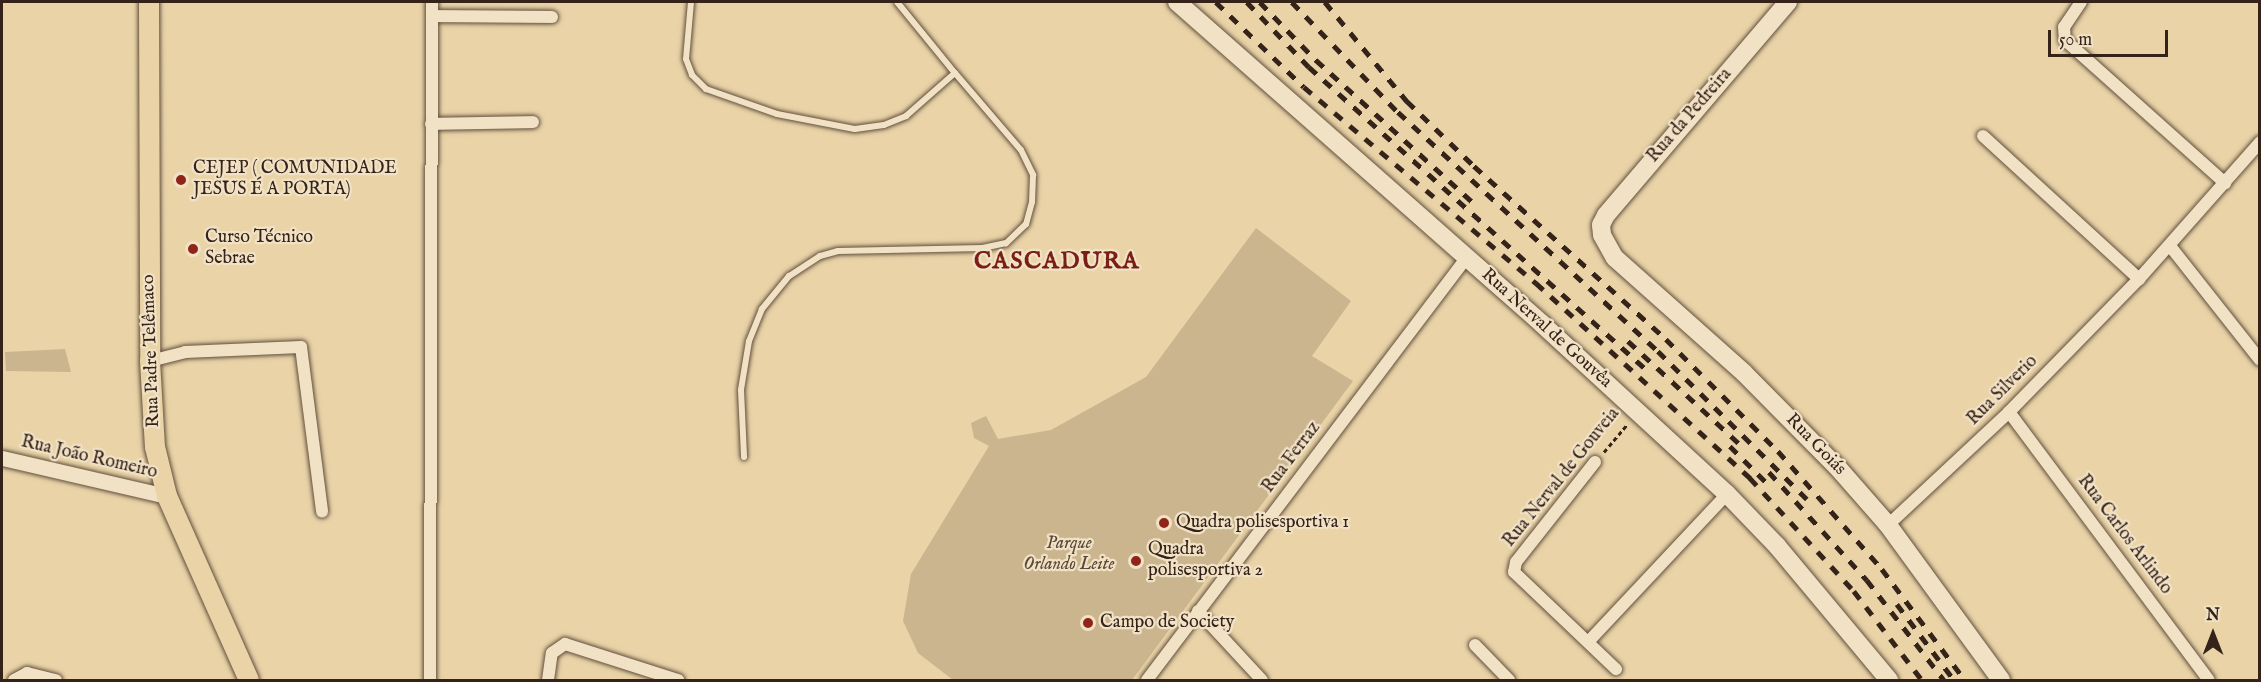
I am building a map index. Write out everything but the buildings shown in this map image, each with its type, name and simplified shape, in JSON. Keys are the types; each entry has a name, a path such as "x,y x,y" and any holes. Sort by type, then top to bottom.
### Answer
{"main road":[{"name":"Rua Padre Telêmaco","path":"149,2 150,361 155,447 167,496 249,681"},
{"name":"Rua Nerval de Gouvêa","path":"1177,2 1467,257 1727,494 1777,546 1889,681"},
{"name":"Rua da Pedreira","path":"1602,235 1601,225 1606,215 1788,2"},
{"name":"Rua Goiás","path":"1602,235 1615,258 1744,373 1839,469 1888,525 2001,681"}],"street":[{"path":"430,681 432,2"},
{"path":"2082,2 2064,27 2065,40 2225,183"},
{"path":"432,16 552,17"},
{"path":"431,124 533,122"},
{"path":"1983,136 2139,279"},
{"name":"Rua Silverio","path":"1888,525 2009,412 2139,279 2259,142"},
{"path":"2170,246 2259,360"},
{"name":"Rua Ferraz","path":"1147,681 1467,257"},
{"path":"150,361 185,352 301,346 322,512"},
{"name":"Rua Carlos Arlindo","path":"2009,412 2210,681"},
{"name":"Rua João Romeiro","path":"2,458 167,496"},
{"name":"Rua Nerval de Gouveia","path":"1595,462 1514,567 1516,576 1589,641 1616,669"},
{"path":"1589,641 1727,494"},
{"path":"1198,611 1262,681"},
{"path":"548,681 552,653 565,644 678,681"},
{"path":"1476,645 1509,681"},
{"path":"14,681 27,674 56,681"}],"lane":[{"path":"691,2 686,49 692,75 706,89 777,114 846,128 884,125 906,116 955,73"},
{"path":"744,457 741,390 749,341 762,309 789,276 820,256 838,251 983,248 1006,243 1026,224 1032,202 1033,175 1028,161 897,2"}],"path":[{"name":"Rua Nerval de Gouveia","path":"1595,462 1638,412"}],"green space":[{"name":"Parque Orlando Leite","path":"1256,228 1351,301 1312,356 1353,381 1132,680 953,680 918,653 903,621 911,574 989,446 974,438 971,423 986,416 998,439 1051,430 1146,377"},
{"path":"65,349 71,372 6,371 5,352"}],"railway":[{"path":"1216,2 1304,87 1536,283 1750,478 1854,591 1922,680"},
{"path":"1247,2 1309,67 1646,369"},
{"path":"1260,2 1316,60 1478,207"},
{"path":"1292,2 1398,112 1658,351 1807,499"},
{"path":"1325,2 1407,101 1474,166 1666,339 1778,451 1882,569 1965,680"},
{"path":"1628,341 1745,449"},
{"path":"1730,446 1772,488"},
{"path":"1769,472 1867,580 1944,680"},
{"path":"1897,604 1954,680"}],"place":[{"name":"CEJEP ( COMUNIDADE JESUS É A PORTA)","path":"181,180"},
{"name":"Curso Técnico Sebrae","path":"193,249"},
{"name":"Quadra polisesportiva 1","path":"1164,523"},
{"name":"Quadra polisesportiva 2","path":"1136,561"},
{"name":"Campo de Society","path":"1088,623"}],"district":[{"name":"CASCADURA","path":"1057,262"}]}
